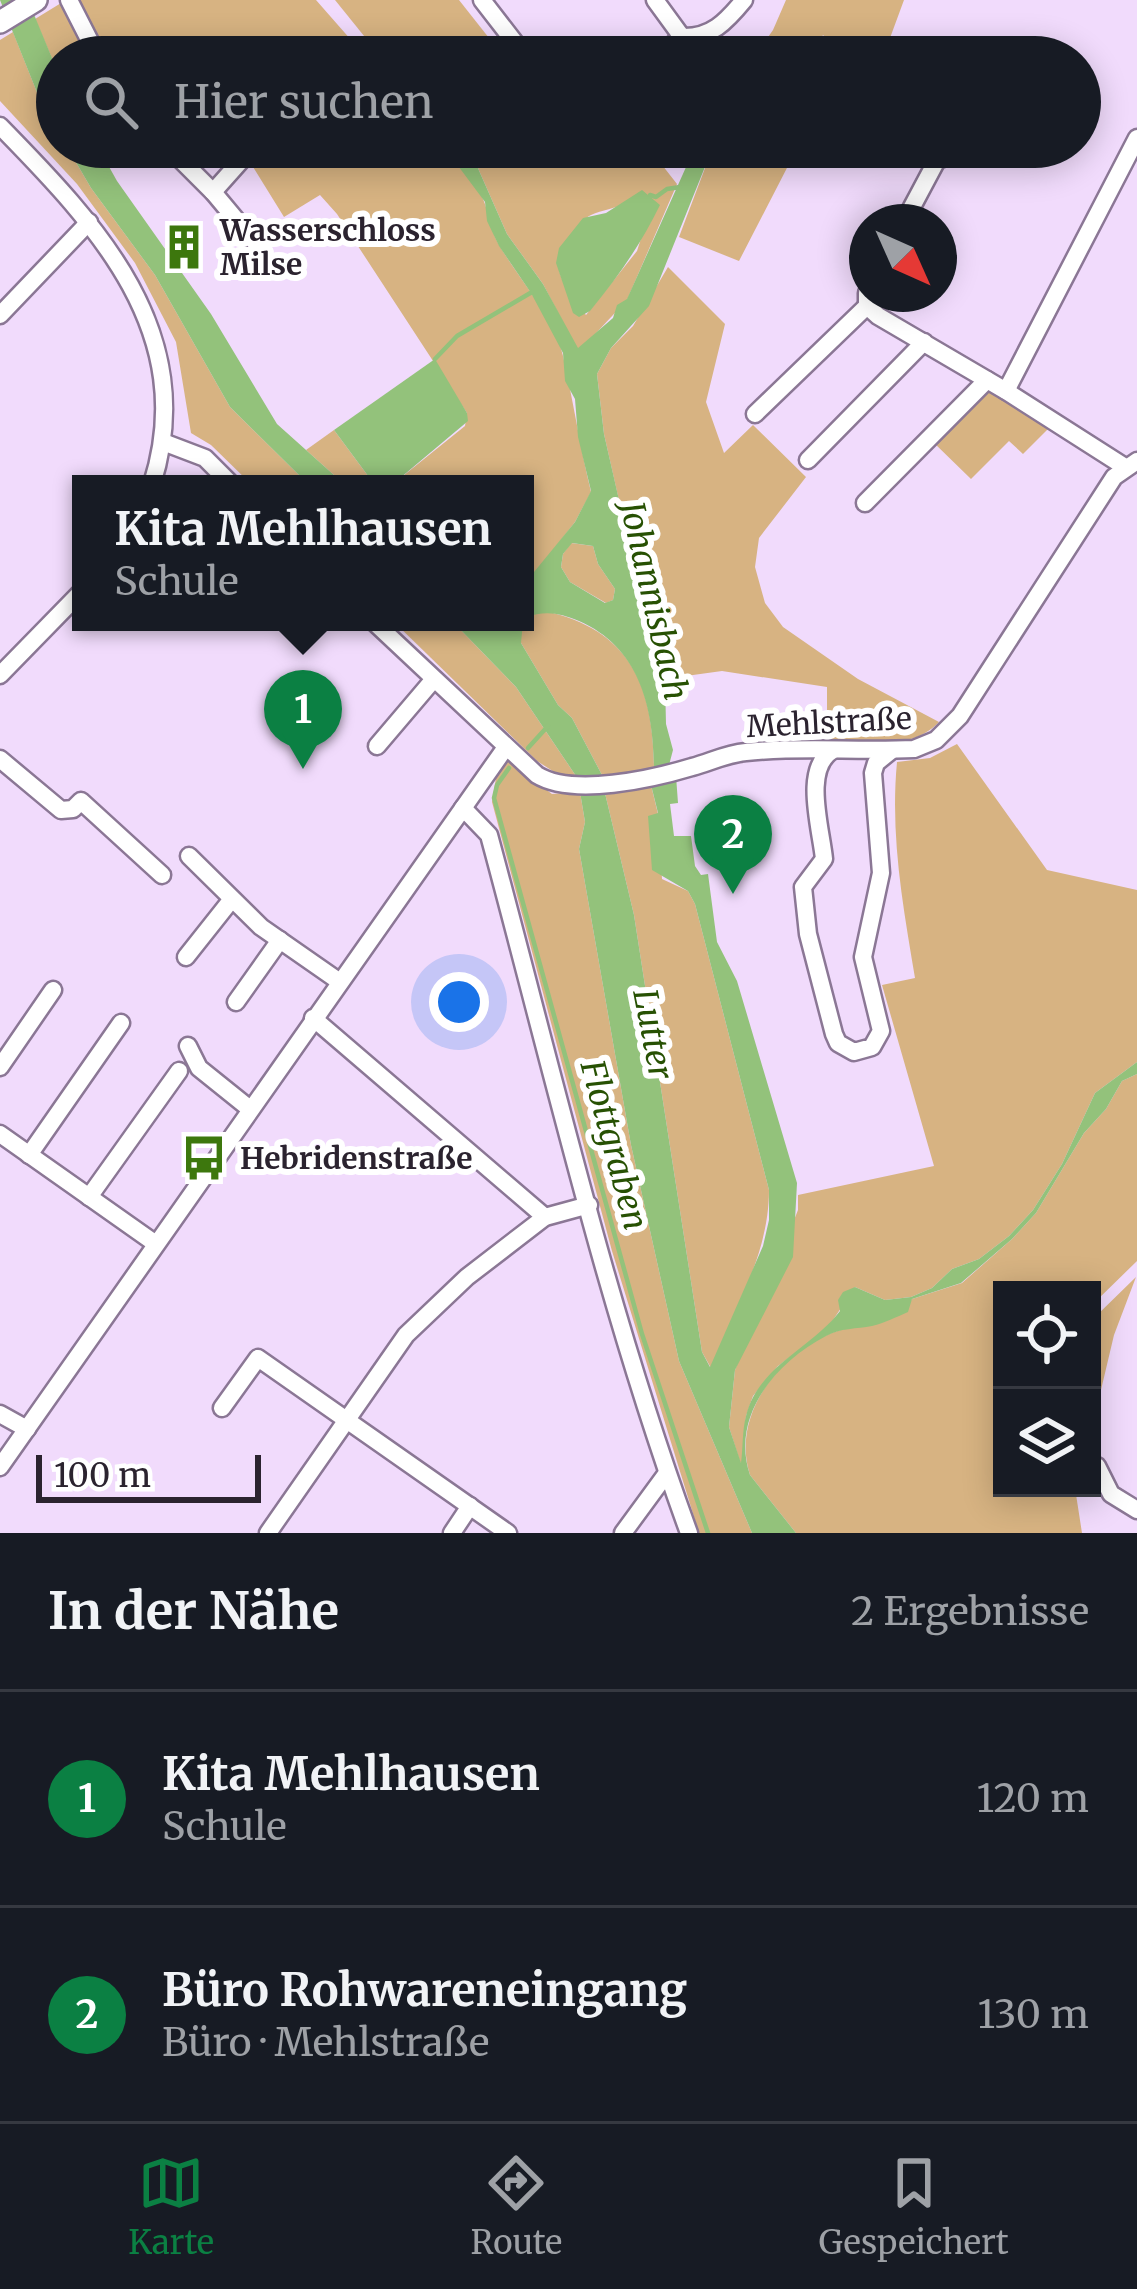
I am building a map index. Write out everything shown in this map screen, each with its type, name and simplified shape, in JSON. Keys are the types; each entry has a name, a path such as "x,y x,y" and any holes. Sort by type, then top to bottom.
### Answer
{"main road":[{"path":"0,22 36,0"}],"street":[{"path":"69,0 87,36"},
{"path":"482,0 510,36"},
{"path":"656,0 681,36"},
{"path":"694,36 711,33 744,0"},
{"path":"0,126 36,162"},
{"path":"1006,391 1137,138"},
{"path":"42,168 89,222 132,287 151,330 163,380 163,442 154,475"},
{"path":"189,168 258,246"},
{"path":"213,192 234,168"},
{"path":"914,204 933,168"},
{"path":"0,316 89,222"},
{"path":"755,414 855,312"},
{"path":"883,312 924,342 1131,464"},
{"path":"808,460 924,342"},
{"path":"865,503 987,380"},
{"path":"163,442 205,458 222,475"},
{"name":"Mehlstraße","path":"383,631 550,783 580,787 650,777 727,754 914,748 936,740 960,716 1114,477 1131,464"},
{"path":"0,675 72,601"},
{"path":"377,746 434,679"},
{"path":"0,1467 506,747"},
{"path":"833,750 825,754 816,771 824,859 803,886 808,934 834,1034 838,1043 854,1052 872,1047 881,1031 863,958 881,873 873,772 876,763 892,750"},
{"path":"0,759 61,810 74,809 82,801 162,874"},
{"path":"463,808 489,835 589,1205 689,1533"},
{"path":"189,856 280,940 340,982"},
{"path":"186,957 232,899"},
{"path":"236,1002 280,940"},
{"path":"0,1067 53,990"},
{"path":"313,1018 545,1217"},
{"path":"29,1155 121,1023"},
{"path":"188,1046 199,1069 250,1109"},
{"path":"89,1197 179,1071"},
{"path":"0,1134 156,1244"},
{"path":"268,1533 406,1335 467,1277 545,1217 589,1205"},
{"path":"222,1408 258,1358 508,1533"},
{"path":"0,1414 27,1430"},
{"path":"623,1533 667,1473"},
{"path":"1101,1473 1121,1504 1137,1510"},
{"path":"452,1533 470,1506"}],"shaded area":[{"path":"0,0 28,0 43,36 36,36 36,90"},
{"path":"66,0 316,0 348,36 42,36 35,19"},
{"path":"335,0 459,0 487,36 364,36"},
{"path":"786,0 904,0 891,36 769,36"},
{"path":"13,32 36,90 36,140 0,101 0,40"},
{"path":"62,168 79,168 155,275 230,407 299,475 242,475 191,433 176,342 135,263"},
{"path":"79,168 110,168 211,314 277,424 334,475 299,475 230,407 155,275"},
{"path":"254,168 462,168 470,178 498,243 559,342 591,492 575,522 534,575 534,475 404,475 465,426 467,413 320,195 284,217"},
{"path":"460,168 478,168 507,234 543,284 578,348 627,299 686,168 705,168 649,306 611,348 597,374 604,434 632,557 664,639 666,724 673,750 668,769 654,772 647,704 617,647 579,621 546,613 534,616 534,572 575,522 591,491 575,399 565,381 563,353 487,221 485,202","holes":["572,543 593,546 598,564 615,589 613,600 605,603 570,582 561,567"]},
{"path":"478,168 664,168 677,184 627,300 577,349 543,284 507,234","holes":["628,202 651,222 637,251 586,315 560,272 567,242 589,216"]},
{"path":"705,168 787,168 739,261 679,237"},
{"path":"642,190 660,205 619,273 590,311 579,317 573,313 556,263 559,248 583,218 606,213"},
{"path":"668,267 725,324 706,402 724,453 753,425 806,477 759,538 755,567 765,603 783,627 858,679 939,722 915,738 887,743 827,741 827,687 722,671 664,679 664,645 632,558 604,434 597,374"},
{"path":"435,359 468,421 404,475 367,475 334,430"},
{"path":"989,384 1053,424 1023,454 1009,441 971,479 932,441"},
{"path":"334,430 367,475 334,475 306,450"},
{"path":"571,543 593,546 598,564 615,589 613,600 606,603 570,582 561,567"},
{"path":"545,611 575,620 599,633 632,667 649,714 654,772 602,775 572,718 558,705 521,643 519,631 534,631 534,614"},
{"path":"403,631 462,631 516,687 578,779 562,777 537,761"},
{"path":"462,631 522,631 521,643 558,705 572,718 602,775 578,779 516,687"},
{"path":"957,744 1047,870 1137,890 1137,1062 1095,1093 1062,1164 1033,1210 1009,1236 979,1259 952,1269 932,1288 911,1297 885,1300 855,1287 827,1329 778,1366 753,1396 746,1416 742,1468 729,1427 735,1370 798,1210 798,1195 934,1166 882,985 915,978 896,844 897,762 930,758"},
{"path":"508,761 552,794 580,792 585,822 579,849 631,1145 679,1361 752,1533 699,1533 612,1251 492,802 496,778"},
{"path":"676,776 678,803 670,804 674,836 691,836 695,866 701,875 708,874 717,942 737,981 797,1183 793,1257 735,1370 729,1427 741,1463 745,1422 752,1399 774,1371 840,1311 838,1300 843,1292 855,1287 885,1300 911,1297 932,1288 952,1269 979,1259 1009,1236 1033,1210 1062,1164 1095,1093 1137,1062 1137,1074 1122,1081 1036,1213 1012,1239 961,1283 912,1299 908,1312 877,1325 831,1333 808,1347 762,1393 746,1432 750,1475 796,1533 752,1533 679,1361 631,1145 579,849 585,822 580,792 604,789 634,915 702,1352 710,1367 763,1246 769,1190 695,904 688,891 652,870 648,816 658,813 650,781"},
{"path":"650,781 658,814 662,879 688,891 695,904 769,1190 757,1259 711,1368 702,1352 634,915 604,789"},
{"path":"1137,1074 1137,1261 1101,1296 1101,1281 993,1281 993,1497 1076,1497 1082,1533 796,1533 750,1475 747,1432 763,1391 810,1344 840,1330 885,1320 912,1299 962,1283 1036,1213 1122,1081"},
{"path":"1136,1277 1114,1335 1101,1390 1101,1389 1101,1311"}],"waterway":[{"path":"650,195 680,187"},
{"path":"435,359 457,336 532,292"},
{"name":"Flottgraben","path":"528,748 548,726"},
{"name":"Flottgraben","path":"509,768 494,798 642,1334 708,1533"}],"place":[{"name":"Wasserschloss Milse","path":"184,247"},
{"name":"Kita Mehlhausen","path":"303,769"},
{"name":"Büro Rohwareneingang","path":"733,894"},
{"name":"Hebridenstraße","path":"204,1158"}],"water label":[{"name":"Johannisbach","path":"654,601"},
{"name":"Lutter","path":"653,1034"}]}
